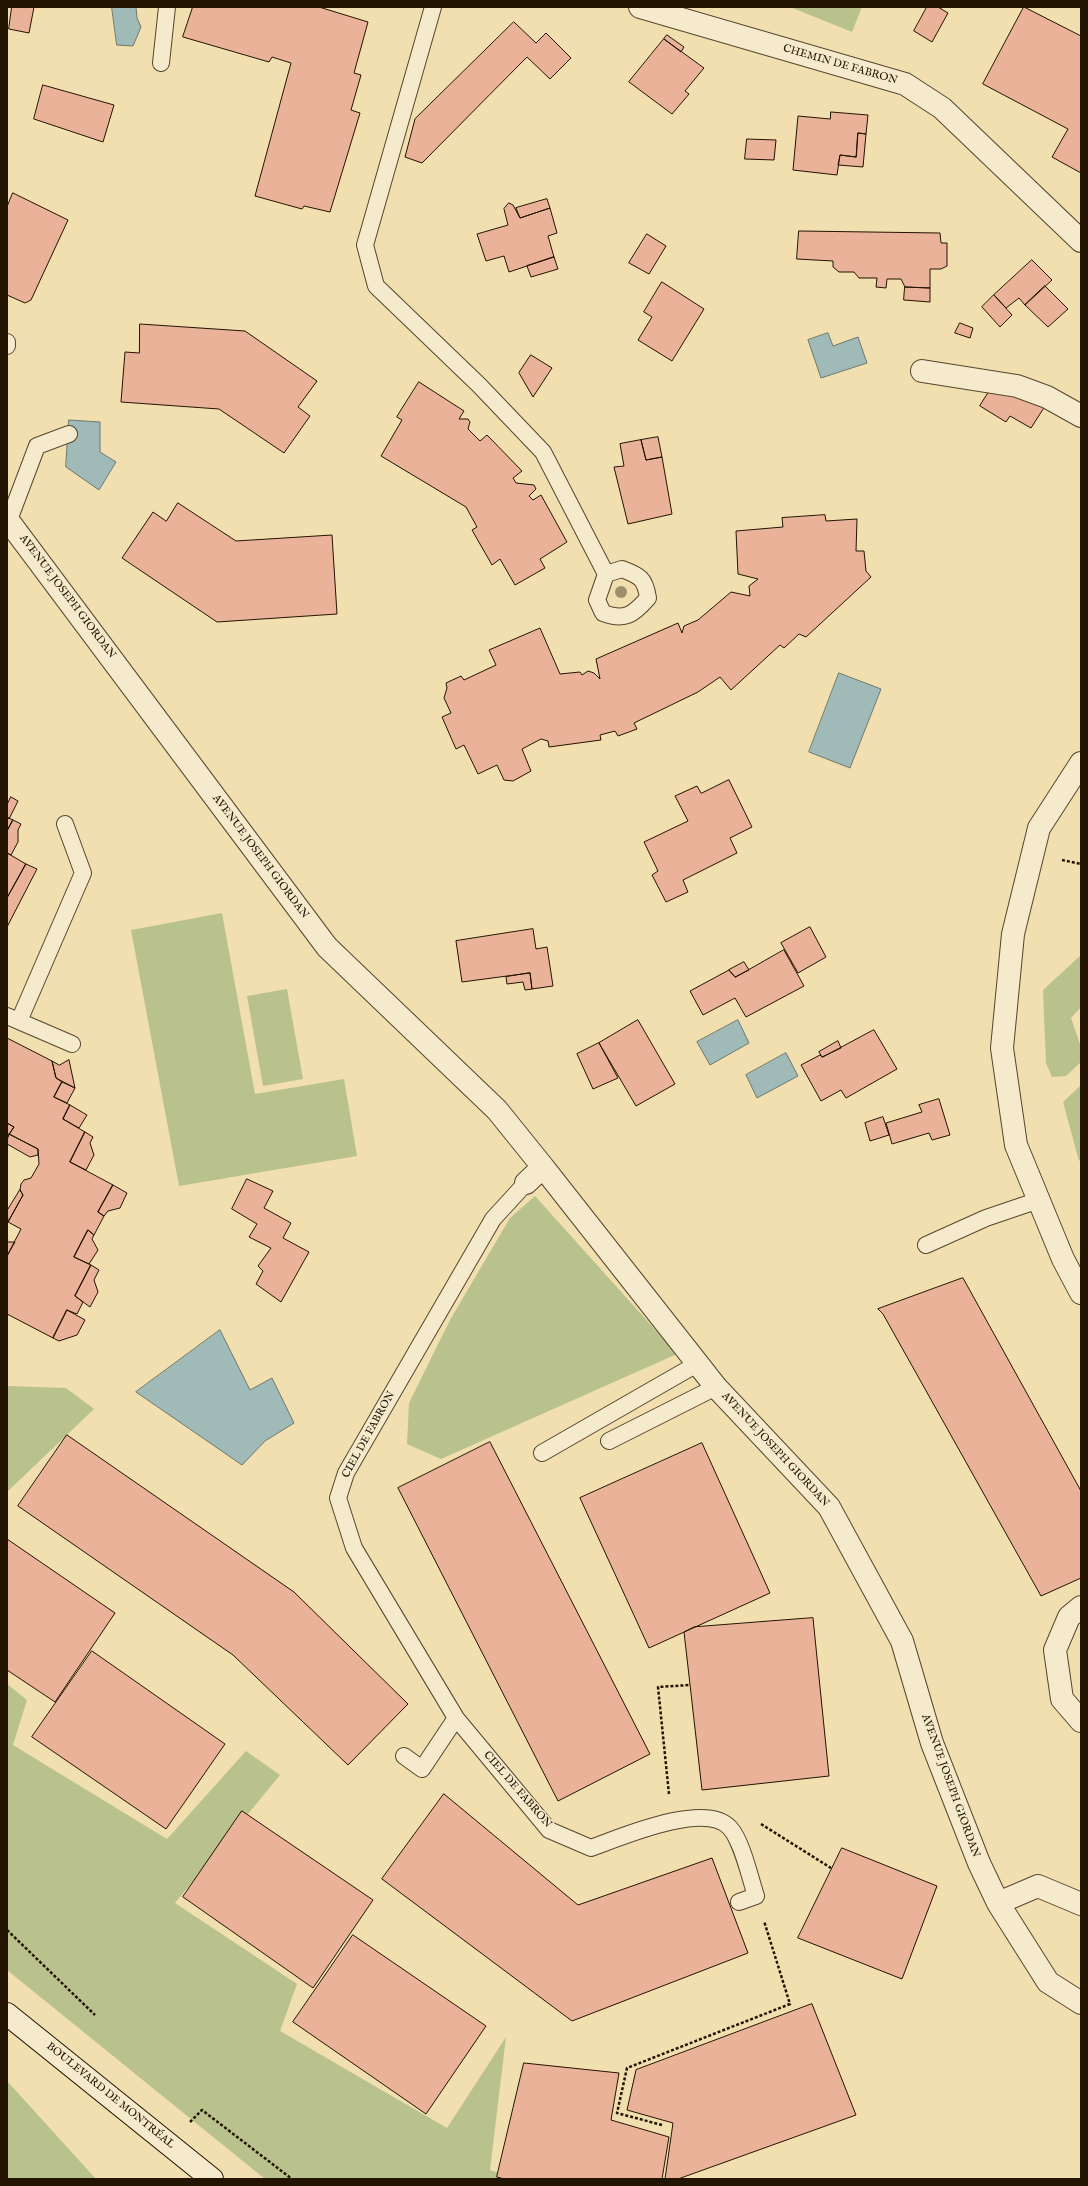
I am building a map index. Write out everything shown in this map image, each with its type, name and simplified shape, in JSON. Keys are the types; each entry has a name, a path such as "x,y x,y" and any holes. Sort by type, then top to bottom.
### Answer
{"street":[{"name":"CHEMIN DE FABRON","path":"640,7 905,84 942,108 1081,241"},
{"path":"922,371 1017,386 1047,397 1081,416"},
{"name":"AVENUE JOSEPH GIORDAN","path":"8,520 327,947 492,1105 543,1167 716,1387 830,1507 902,1640 932,1743 979,1863 998,1903 1048,1982 1081,2003"},
{"path":"1081,763 1040,828 1012,941 1002,1048 1016,1145 1063,1259 1081,1293"},
{"path":"526,1183 543,1167"},
{"path":"1081,1607 1069,1617 1055,1650 1062,1699 1081,1721"},
{"path":"998,1903 1038,1886 1081,1904"},
{"name":"BOULEVARD DE MONTRÉAL","path":"7,2014 172,2145 212,2179"}],"lane":[{"path":"161,63 167,7"},
{"path":"433,7 365,245 376,286 480,385 543,452 606,574"},
{"path":"8,520 37,446 69,434"},
{"path":"65,824 83,873 13,1019 72,1044"},
{"name":"CIEL DE FABRON","path":"526,1183 493,1219 346,1473 338,1498 354,1548 456,1718 549,1830 591,1848 674,1821 700,1818 716,1819 730,1828"},
{"path":"926,1245 986,1218 1039,1200"},
{"path":"542,1453 697,1364"},
{"path":"609,1441 716,1387"},
{"path":"404,1756 422,1769 456,1718"},
{"path":"730,1828 742,1852 756,1896 739,1902"}],"path":[{"path":"674,1821 667,1782 658,1687 690,1685"},
{"path":"730,1828 754,1820 832,1868"},
{"path":"662,2125 617,2114 627,2068 790,2004 756,1896"},
{"path":"7,1930 95,2015"},
{"path":"172,2145 202,2110 292,2179"}],"green space":[{"path":"790,7 862,7 852,32"},
{"path":"222,913 255,1094 344,1079 357,1156 179,1186 131,930"},
{"path":"1081,955 1081,1007 1071,1018 1081,1047 1081,1062 1066,1076 1052,1077 1046,1063 1043,990"},
{"path":"287,989 303,1079 263,1086 247,996"},
{"path":"1081,1085 1081,1159 1079,1161 1063,1102"},
{"path":"535,1196 677,1354 441,1459 407,1444 409,1403 450,1320 510,1218"},
{"path":"7,1386 66,1388 94,1409 7,1492"},
{"path":"7,1684 27,1700 13,1745 167,1839 246,1751 280,1775 175,1903 297,1984 280,2031 447,2128 506,2037 490,2170 517,2179 265,2179 7,1970"},
{"path":"7,2081 96,2179 7,2179"}],"water":[{"path":"112,7 136,7 137,18 141,27 133,46 117,45"},
{"path":"828,333 833,346 858,337 867,363 821,378 808,340"},
{"path":"69,420 100,422 100,452 116,462 99,490 66,467"},
{"path":"839,673 881,689 850,768 809,752"},
{"path":"738,1020 749,1043 710,1065 697,1042"},
{"path":"786,1053 798,1076 757,1098 746,1075"},
{"path":"220,1330 250,1390 272,1378 294,1423 265,1441 242,1465 136,1392"}],"building":[{"path":"12,7 34,7 29,33 9,29"},
{"path":"193,7 319,7 368,22 354,73 361,75 351,110 360,113 330,212 304,206 302,209 255,196 291,63 272,57 269,62 183,37"},
{"path":"927,7 938,7 948,13 932,42 914,31"},
{"path":"1024,7 1081,36 1081,173 1052,157 1068,129 983,84"},
{"path":"514,22 536,43 546,33 571,58 550,79 527,57 422,163 405,157 415,119"},
{"path":"667,35 684,47 681,52 664,39"},
{"path":"664,39 704,68 685,91 689,94 672,114 629,82"},
{"path":"43,85 114,105 103,142 34,119"},
{"path":"831,112 868,115 866,134 858,133 856,157 840,155 837,175 793,170 798,116 830,119"},
{"path":"858,133 866,134 863,167 838,165 840,155 856,157"},
{"path":"747,139 776,140 774,160 745,159"},
{"path":"13,193 68,220 31,300 25,303 7,295 7,207"},
{"path":"547,199 550,208 520,218 516,208"},
{"path":"509,203 513,205 520,218 550,208 557,233 548,236 554,257 509,272 504,256 486,261 477,234 508,225 504,209"},
{"path":"799,231 940,233 941,243 947,243 947,266 941,269 930,269 930,288 905,287 901,279 887,279 886,288 876,287 877,278 859,278 854,272 839,272 833,267 833,261 797,259"},
{"path":"647,234 666,246 649,274 629,263"},
{"path":"554,257 558,269 531,277 527,266"},
{"path":"1032,260 1052,280 1025,305 1019,298 1006,308 994,295"},
{"path":"662,282 704,309 672,361 638,340 652,317 644,312"},
{"path":"1045,286 1068,309 1048,327 1025,305"},
{"path":"905,287 930,288 930,302 904,300"},
{"path":"994,295 1012,315 1000,327 982,307"},
{"path":"960,323 973,328 970,338 955,333"},
{"path":"140,324 245,331 317,381 298,407 310,416 284,453 219,409 121,402 125,352 139,353"},
{"path":"531,355 552,368 533,397 519,373"},
{"path":"419,382 464,411 459,419 468,419 470,422 468,429 480,441 487,435 522,471 513,478 516,483 534,485 536,489 529,496 533,500 541,495 567,542 540,559 545,568 515,585 500,559 492,565 472,530 477,527 466,507 381,456 402,420 397,417"},
{"path":"992,387 1047,403 1031,428 1010,416 1006,422 980,406"},
{"path":"658,437 662,457 646,460 641,440"},
{"path":"641,440 646,460 662,457 672,514 628,524 614,467 624,466 620,444"},
{"path":"178,503 236,541 332,535 337,614 217,622 122,558 153,512 166,521"},
{"path":"825,515 826,521 857,519 856,551 864,551 866,571 871,577 806,637 799,634 784,648 780,645 731,690 720,677 698,692 634,723 637,729 618,736 615,731 600,735 601,740 549,747 548,741 541,739 522,749 531,771 513,781 504,780 497,765 478,774 464,745 456,749 442,717 451,713 444,698 447,688 446,683 461,676 464,680 496,665 489,650 540,628 560,674 580,672 582,675 588,671 594,673 600,679 596,659 678,623 682,633 684,626 698,620 731,592 750,596 749,586 758,579 738,574 736,531 783,527 782,518"},
{"path":"729,780 752,827 730,838 737,853 683,880 688,892 666,902 652,875 658,871 644,842 688,821 675,796 697,786 701,793"},
{"path":"11,797 18,801 9,819 7,817 7,805"},
{"path":"7,817 13,820 7,831"},
{"path":"13,820 21,824 18,830 18,842 11,855 7,853 7,831"},
{"path":"7,853 26,864 7,898"},
{"path":"26,864 37,869 7,927 7,898"},
{"path":"810,927 826,957 798,973 781,943"},
{"path":"533,929 536,949 547,947 553,986 532,989 530,973 462,982 456,941"},
{"path":"784,950 804,986 746,1017 735,998 703,1015 690,991 729,970 735,977"},
{"path":"744,962 749,970 735,977 729,970"},
{"path":"530,973 532,989 525,990 523,982 507,984 506,977"},
{"path":"638,1020 675,1084 636,1106 599,1043"},
{"path":"874,1030 897,1069 846,1098 841,1090 821,1101 801,1065 820,1055 822,1057"},
{"path":"7,1038 52,1061 56,1078 62,1082 54,1097 70,1105 63,1119 85,1132 70,1162 113,1185 98,1212 104,1216 94,1235 88,1230 74,1257 91,1265 75,1296 83,1302 77,1314 67,1310 53,1338 7,1314 7,1256 21,1229 8,1222 23,1195 20,1190 21,1184 24,1180 31,1178 39,1164 38,1149 9,1134 14,1127 7,1123"},
{"path":"838,1041 841,1048 822,1057 819,1052"},
{"path":"599,1043 618,1078 593,1089 577,1054"},
{"path":"69,1060 75,1088 56,1078 52,1061 59,1065"},
{"path":"62,1082 75,1088 67,1103 54,1097"},
{"path":"939,1099 950,1135 932,1140 929,1133 892,1144 886,1123 922,1112 919,1105"},
{"path":"70,1105 87,1115 79,1128 63,1119"},
{"path":"883,1117 889,1135 870,1141 865,1123"},
{"path":"7,1123 14,1127 7,1138"},
{"path":"85,1132 93,1137 90,1143 94,1155 86,1170 70,1162"},
{"path":"9,1134 38,1149 38,1155 30,1157 7,1144"},
{"path":"247,1179 273,1191 264,1208 291,1223 283,1238 309,1252 281,1302 256,1284 263,1271 258,1266 271,1248 249,1237 257,1224 232,1209"},
{"path":"113,1185 127,1193 120,1208 108,1211 104,1216 98,1212"},
{"path":"20,1190 23,1195 8,1222 7,1211"},
{"path":"88,1230 94,1235 92,1239 98,1250 89,1264 74,1257"},
{"path":"7,1242 15,1242 7,1256"},
{"path":"91,1265 99,1270 94,1280 98,1292 90,1307 75,1296"},
{"path":"963,1278 1081,1491 1081,1578 1041,1596 883,1314 878,1309"},
{"path":"67,1310 85,1320 77,1335 59,1341 53,1338"},
{"path":"67,1435 294,1592 408,1704 348,1765 233,1655 18,1506"},
{"path":"490,1442 650,1754 558,1801 398,1488"},
{"path":"702,1443 770,1593 649,1648 580,1498"},
{"path":"7,1539 115,1613 55,1702 7,1670"},
{"path":"813,1618 829,1776 702,1790 684,1632 694,1627"},
{"path":"92,1651 225,1744 166,1829 32,1737"},
{"path":"444,1794 578,1905 712,1858 748,1953 572,2021 382,1879"},
{"path":"242,1811 373,1900 313,1988 183,1897"},
{"path":"842,1848 937,1886 902,1979 798,1938"},
{"path":"353,1935 486,2026 426,2114 293,2022"},
{"path":"812,2004 856,2115 678,2179 665,2179 673,2123 627,2110 636,2070"},
{"path":"524,2063 619,2073 611,2120 669,2137 662,2179 504,2179 497,2177"}]}
